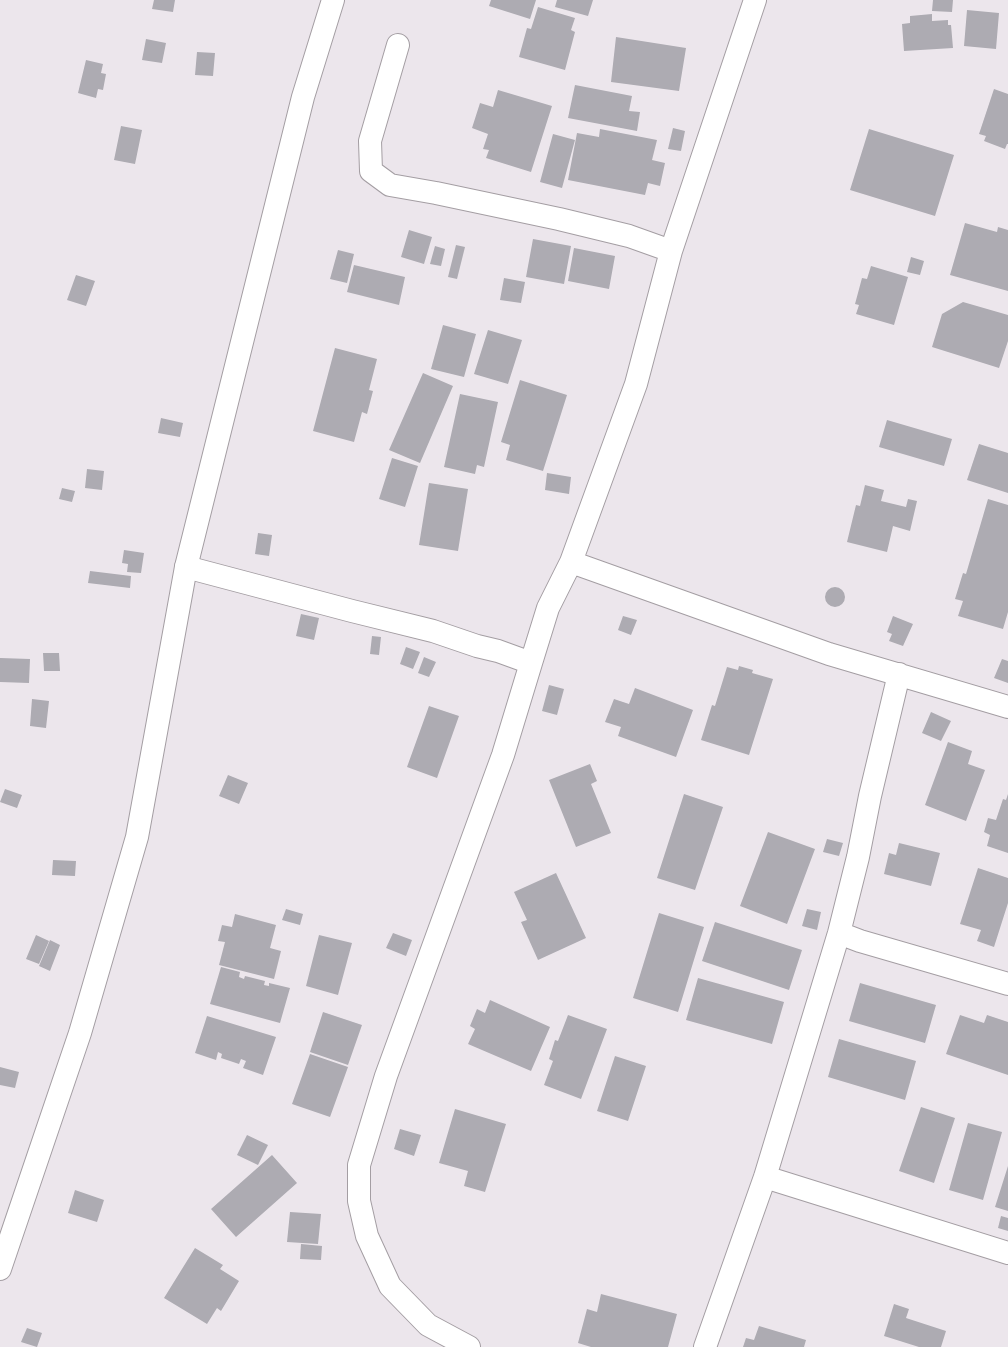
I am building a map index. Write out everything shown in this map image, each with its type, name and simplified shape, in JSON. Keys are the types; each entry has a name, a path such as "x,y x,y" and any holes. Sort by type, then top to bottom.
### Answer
{"street":[{"path":"0,1269 80,1033 137,836 186,567 303,97 333,0"},
{"path":"469,1347 428,1325 390,1286 367,1236 359,1202 359,1165 386,1076 503,755 548,608 570,562 636,384 671,251 755,0"},
{"path":"398,45 370,141 372,171 390,185 436,193 559,219 629,236 671,251"},
{"path":"570,562 829,654 1008,707"},
{"path":"186,567 433,631 531,663"},
{"path":"705,1347 765,1177 839,933 858,857 870,796 899,674"},
{"path":"839,933 860,941 1008,984"},
{"path":"765,1177 1008,1253"}],"building":[{"path":"154,0 175,0 173,12 152,9"},
{"path":"491,0 536,0 530,19 489,6"},
{"path":"557,0 593,0 588,16 555,7"},
{"path":"933,0 953,0 952,12 932,11"},
{"path":"538,7 575,18 571,30 575,32 565,70 519,57 527,28 531,29"},
{"path":"967,10 999,13 996,49 964,46"},
{"path":"932,14 932,21 948,20 948,25 951,25 953,48 904,51 902,24 910,23 910,16"},
{"path":"616,37 686,48 679,91 611,82"},
{"path":"146,39 166,43 162,63 142,60"},
{"path":"197,52 215,53 213,76 195,75"},
{"path":"86,60 103,64 101,73 106,74 103,90 98,89 96,98 78,93"},
{"path":"575,85 632,96 629,111 640,112 637,131 568,118"},
{"path":"994,89 1008,94 1008,144 1005,149 984,141 986,136 979,134"},
{"path":"498,90 552,106 531,172 486,158 489,150 483,149 488,134 472,128 480,103 493,107"},
{"path":"121,126 142,130 135,164 114,160"},
{"path":"673,128 685,131 681,151 668,149"},
{"path":"600,129 657,140 652,160 665,163 660,186 648,183 645,195 568,180 577,133 599,137"},
{"path":"869,129 954,155 935,216 850,190"},
{"path":"553,134 575,140 562,188 540,182"},
{"path":"965,223 997,232 998,227 1008,230 1008,291 950,275"},
{"path":"409,230 432,237 424,264 401,257"},
{"path":"533,239 571,246 564,284 526,277"},
{"path":"456,245 465,247 457,279 448,277"},
{"path":"435,246 445,249 441,266 430,264"},
{"path":"574,248 615,256 609,289 568,281"},
{"path":"338,250 354,254 347,283 330,279"},
{"path":"911,257 924,261 920,275 907,272"},
{"path":"354,265 405,277 399,305 347,292"},
{"path":"871,266 908,277 894,325 856,314 859,305 855,304 862,278 867,279"},
{"path":"76,275 95,281 86,306 67,300"},
{"path":"504,278 525,282 521,303 500,300"},
{"path":"963,302 1008,315 1008,341 999,368 932,347 942,314"},
{"path":"443,325 476,334 464,377 431,369"},
{"path":"488,330 522,340 508,384 474,374"},
{"path":"335,348 377,359 369,390 373,391 367,414 362,412 354,442 313,431"},
{"path":"423,373 453,386 420,463 389,450"},
{"path":"520,380 567,395 543,471 506,460 510,445 501,442"},
{"path":"460,394 498,402 484,467 477,465 475,474 444,467"},
{"path":"161,418 183,423 180,437 158,433"},
{"path":"887,420 952,439 944,466 879,447"},
{"path":"979,444 1008,453 1008,493 967,480"},
{"path":"392,458 418,466 405,507 379,499"},
{"path":"87,469 104,471 102,490 85,488"},
{"path":"547,473 571,477 569,494 545,490"},
{"path":"429,483 468,489 458,551 419,545"},
{"path":"865,485 884,490 881,501 906,507 908,499 917,501 910,531 893,526 887,552 847,542 856,505 860,506"},
{"path":"62,488 75,491 72,502 59,499"},
{"path":"988,499 1008,505 1008,612 1003,629 958,616 963,601 955,599 963,573 966,574"},
{"path":"258,533 272,535 269,556 255,554"},
{"path":"124,550 144,553 141,573 127,572 128,564 122,563"},
{"path":"90,571 131,576 130,588 88,583"},
{"path":"835,587 842,590 845,597 842,604 835,607 828,604 825,597 828,590"},
{"path":"301,614 319,618 314,640 296,636"},
{"path":"623,616 637,620 631,635 618,630"},
{"path":"893,616 913,624 903,646 889,641 892,634 887,632"},
{"path":"372,636 381,637 379,655 370,654"},
{"path":"406,647 420,652 413,669 400,664"},
{"path":"43,653 59,653 60,671 44,671"},
{"path":"424,657 436,662 429,677 418,673"},
{"path":"0,658 30,659 29,683 0,682"},
{"path":"1002,659 1008,661 1008,683 994,678"},
{"path":"739,666 753,670 752,673 773,679 749,755 701,740 712,705 715,706 727,667 738,670"},
{"path":"549,685 564,689 557,715 542,711"},
{"path":"635,688 693,710 676,757 618,736 621,727 605,722 614,699 629,704"},
{"path":"32,699 49,701 46,728 30,726"},
{"path":"429,706 459,716 437,778 407,767"},
{"path":"931,712 951,721 941,741 922,733"},
{"path":"948,742 972,751 968,764 985,770 966,821 925,805"},
{"path":"590,764 597,781 591,784 611,833 576,847 549,780"},
{"path":"228,775 248,783 239,804 219,796"},
{"path":"5,789 22,795 17,808 0,802"},
{"path":"684,794 723,807 695,890 657,878"},
{"path":"1008,794 1008,853 987,846 990,835 984,832 988,818 996,820 1003,799 1006,800"},
{"path":"768,832 815,849 787,924 740,906"},
{"path":"827,839 843,843 839,856 823,852"},
{"path":"899,843 940,853 931,886 884,874 889,853 896,855"},
{"path":"53,860 76,861 75,876 52,875"},
{"path":"978,868 1008,878 1008,903 994,947 977,941 981,930 960,924"},
{"path":"556,873 586,938 538,960 521,922 527,920 514,892"},
{"path":"286,909 303,914 300,925 282,920"},
{"path":"807,909 821,912 817,930 802,926"},
{"path":"659,913 704,927 678,1012 633,998"},
{"path":"235,914 276,925 270,948 281,951 274,979 219,965 225,942 218,941 222,925 232,927"},
{"path":"715,922 802,950 789,990 702,961"},
{"path":"393,933 412,940 406,956 386,948"},
{"path":"36,935 49,941 39,964 26,959"},
{"path":"319,935 352,943 338,995 306,986"},
{"path":"50,940 60,945 50,971 39,966"},
{"path":"221,967 240,972 239,977 244,979 245,976 265,981 264,985 269,986 269,983 290,988 280,1023 210,1004"},
{"path":"698,978 784,1002 772,1044 686,1020"},
{"path":"860,983 936,1005 925,1043 849,1021"},
{"path":"490,1000 550,1027 531,1071 468,1044 475,1029 470,1026 477,1009 485,1013"},
{"path":"323,1012 362,1025 348,1065 310,1052"},
{"path":"568,1015 607,1029 581,1099 544,1085 553,1061 549,1059 555,1040 558,1041"},
{"path":"960,1015 984,1023 987,1015 1008,1022 1008,1075 946,1054"},
{"path":"207,1016 276,1037 263,1075 243,1068 246,1061 241,1059 239,1064 221,1058 222,1054 218,1052 216,1060 195,1053"},
{"path":"839,1039 916,1061 905,1100 828,1077"},
{"path":"310,1054 348,1067 330,1117 292,1104"},
{"path":"615,1056 646,1066 628,1121 597,1111"},
{"path":"0,1067 19,1072 15,1088 0,1085"},
{"path":"921,1107 955,1118 934,1183 899,1171"},
{"path":"455,1109 506,1124 485,1192 464,1186 468,1171 439,1163"},
{"path":"968,1123 1002,1132 983,1200 949,1190"},
{"path":"400,1129 421,1135 414,1156 394,1149"},
{"path":"247,1135 268,1145 258,1165 237,1155"},
{"path":"272,1155 297,1183 236,1237 211,1209"},
{"path":"1008,1166 1008,1211 995,1207"},
{"path":"75,1190 104,1200 97,1222 68,1213"},
{"path":"290,1212 321,1214 318,1244 287,1242"},
{"path":"1001,1216 1008,1218 1008,1231 998,1228"},
{"path":"301,1244 322,1246 321,1260 300,1259"},
{"path":"195,1248 223,1265 220,1269 239,1281 221,1311 217,1308 207,1324 164,1298"},
{"path":"601,1294 677,1314 668,1347 591,1347 578,1343 587,1309 597,1312"},
{"path":"894,1304 909,1309 906,1318 946,1331 941,1347 919,1347 884,1336"},
{"path":"759,1326 806,1340 804,1347 743,1347 746,1338 754,1340"},
{"path":"27,1328 42,1333 37,1347 21,1342"}]}
